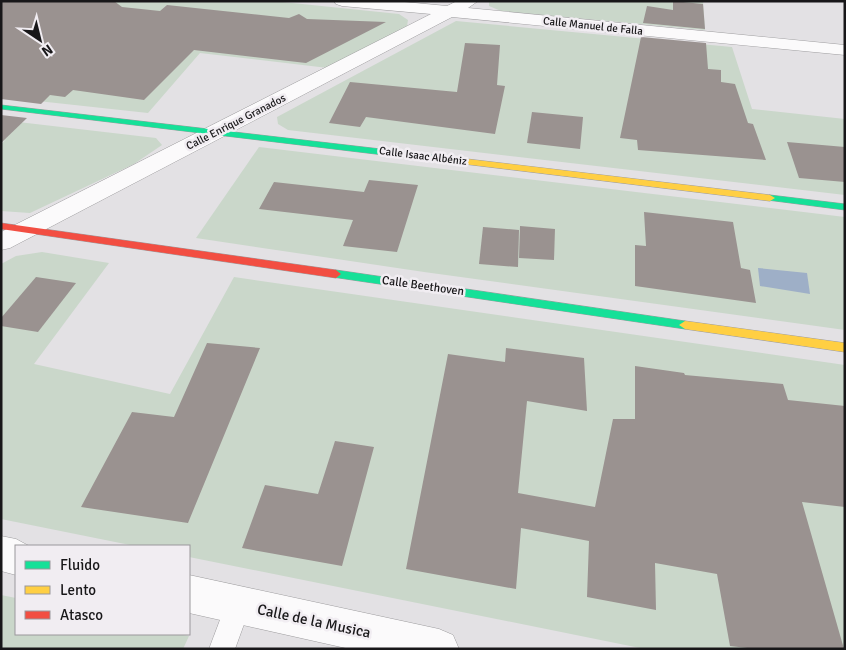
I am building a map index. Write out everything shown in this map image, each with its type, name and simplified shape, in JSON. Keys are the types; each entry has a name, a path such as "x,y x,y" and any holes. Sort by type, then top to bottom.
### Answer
{"street":[{"name":"Calle Manuel de Falla","path":"342,1 845,50"},
{"name":"Calle Enrique Granados","path":"1,242 470,1"},
{"name":"Calle Isaac Albéniz","path":"1,107 845,207"},
{"name":"Calle Beethoven","path":"1,226 845,348"},
{"path":"1,553 15,556"},
{"name":"Calle de la Musica","path":"190,594 439,649"}],"lane":[{"path":"222,649 238,605"}],"green space":[{"path":"1,1 273,1 399,14 408,20 407,26 328,68 200,53 148,113 1,97"},
{"path":"489,1 703,1 705,30 501,11 489,6"},
{"path":"456,21 732,47 752,109 845,119 845,195 288,130 278,124 277,117"},
{"path":"1,120 156,138 162,145 134,164 30,213 1,211 1,144 7,139 1,143"},
{"path":"259,147 845,217 845,330 424,272 196,238"},
{"path":"42,252 109,263 34,364 170,394 234,277 845,365 845,649 645,649 190,557 190,545 130,545 1,519 1,264 16,256"},
{"path":"1,595 15,598 15,635 189,636 183,649 1,649"}],"water":[{"path":"758,268 807,273 810,294 760,286"}],"building":[{"path":"1,1 114,1 122,7 160,11 167,5 289,18 299,14 307,19 386,22 306,63 194,50 144,100 73,90 65,97 50,95 41,104 1,99"},
{"path":"673,1 703,4 705,29 643,23 647,6 673,10"},
{"path":"641,37 706,43 708,69 721,70 721,82 735,84 748,123 753,124 766,160 638,150 637,140 620,138"},
{"path":"465,43 500,45 497,85 505,86 495,134 366,117 360,127 329,123 350,82 457,92"},
{"path":"532,112 583,117 580,149 527,143"},
{"path":"1,115 27,118 1,143"},
{"path":"787,142 845,147 845,182 799,178"},
{"path":"369,180 418,185 397,252 343,246 353,220 259,209 274,182 364,192"},
{"path":"644,212 733,222 741,268 750,270 756,303 635,286 635,245 646,246"},
{"path":"520,226 555,229 554,260 519,258"},
{"path":"483,227 519,230 518,267 479,264"},
{"path":"36,277 76,283 38,332 1,326 1,318"},
{"path":"207,343 260,348 188,523 81,507 132,412 174,417"},
{"path":"506,348 584,358 587,411 527,401 518,493 595,507 613,419 635,419 635,366 684,373 685,375 783,384 788,400 845,406 845,507 802,502 844,649 756,649 730,646 717,574 655,563 656,610 587,597 589,541 521,528 516,589 406,569 448,354 505,362"},
{"path":"335,441 374,447 342,566 242,548 265,485 318,494"}],"traffic: fast":[{"path":"1,107 467,162"},
{"path":"770,198 845,207"},
{"path":"336,274 685,325"}],"traffic: slow":[{"path":"467,162 770,198"},
{"path":"685,325 845,348"}],"traffic: jam":[{"path":"1,226 336,274"}]}
